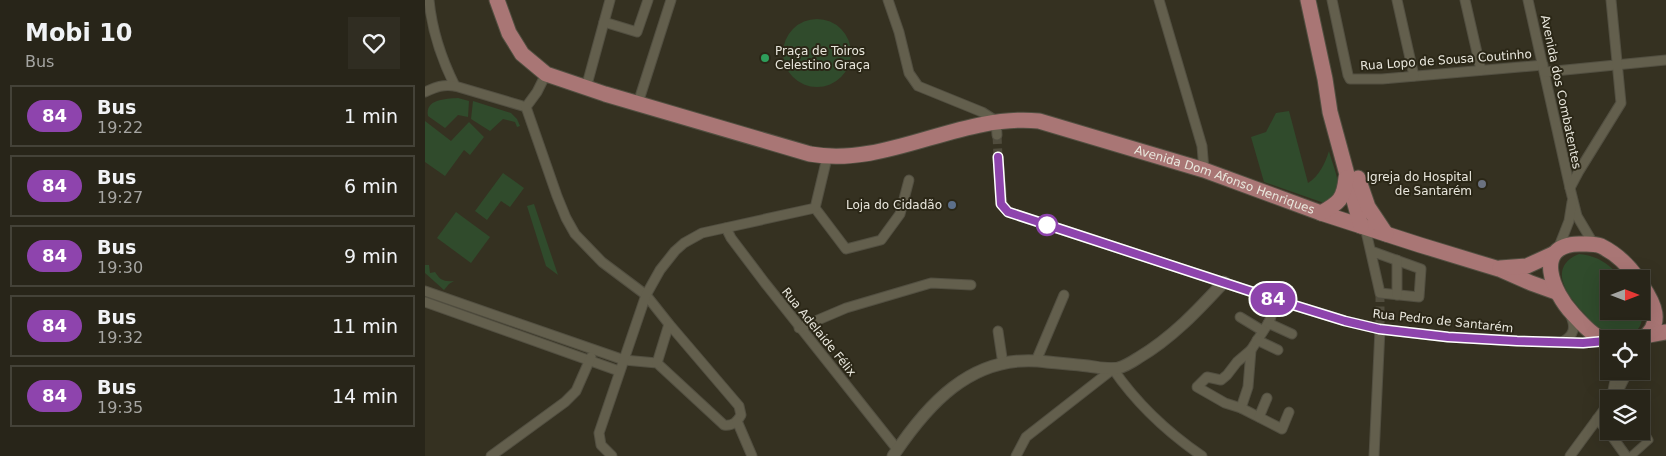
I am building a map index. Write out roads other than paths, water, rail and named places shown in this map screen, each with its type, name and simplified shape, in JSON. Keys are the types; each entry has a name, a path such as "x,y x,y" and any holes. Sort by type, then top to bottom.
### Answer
{"main road":[{"path":"497,0 509,33 523,54 546,74"},
{"path":"1308,0 1330,112 1363,226"},
{"name":"Avenida Dom Afonso Henriques","path":"546,74 586,88 827,158 867,154 948,133 997,128 1023,119 1039,121 1204,170 1321,213 1499,269 1556,292"},
{"path":"1325,79 1337,110 1364,199 1372,215 1386,234"},
{"path":"1321,213 1341,199 1347,175"},
{"path":"1593,243 1602,246 1630,270"},
{"name":"Avenida Dom Afonso Henriques","path":"1499,269 1527,266 1573,244 1593,243"},
{"path":"1556,252 1550,264 1556,292 1566,307 1587,329 1600,337"},
{"path":"1650,293 1666,304"},
{"path":"1650,298 1654,304 1655,322 1650,330"},
{"path":"1650,337 1666,332"}],"street":[{"path":"429,0 428,18 441,56 455,86"},
{"path":"586,88 610,0"},
{"path":"604,22 637,32 648,0"},
{"path":"638,103 671,0"},
{"path":"888,0 899,32 909,73 918,86 982,112 997,128"},
{"path":"1159,0 1202,146 1204,170"},
{"name":"Rua Lopo de Sousa Coutinho","path":"1332,0 1347,75 1350,79 1481,70 1618,65 1666,60"},
{"path":"1397,0 1414,76"},
{"path":"1465,0 1481,70"},
{"name":"Avenida dos Combatentes","path":"1528,0 1577,216 1593,243"},
{"path":"1570,188 1621,103 1611,0"},
{"path":"526,107 537,92 546,74"},
{"path":"425,92 445,85 455,86 526,107"},
{"path":"425,291 623,360 657,364 725,425 732,425 741,415 739,406 669,324 647,295 602,262 586,247 571,228 557,196 526,107"},
{"name":"Rua Pedro de Santarém","path":"998,157 1001,204 1008,212 1345,321 1379,329 1448,337 1583,343 1600,342"},
{"path":"827,158 815,208 845,250 881,240 900,214 909,180"},
{"path":"1556,252 1569,220 1573,199"},
{"path":"612,456 601,445 599,433 647,295 660,270 675,251 684,243 702,233 815,208"},
{"path":"1363,226 1371,251 1380,293 1419,298 1421,269 1371,251"},
{"name":"Rua Adelaide Félix","path":"726,228 753,268 895,453"},
{"path":"1397,260 1397,295"},
{"path":"1016,456 1025,437 1113,369 1131,363 1162,342 1185,323 1223,282"},
{"path":"799,328 846,308 931,283 971,285"},
{"path":"1037,361 1064,295"},
{"path":"1277,300 1266,327 1251,350 1221,380 1207,377 1197,387 1225,403 1241,408 1282,429 1289,412"},
{"path":"425,302 619,371"},
{"path":"1562,342 1570,338 1573,329 1573,321 1566,307"},
{"path":"1240,317 1292,334"},
{"path":"657,364 669,324"},
{"path":"1374,456 1379,329"},
{"path":"998,331 1003,364"},
{"path":"1257,340 1278,350"},
{"path":"491,456 565,402 576,391 594,350"},
{"path":"1241,408 1248,387 1251,350"},
{"path":"895,453 932,404 969,376 997,365 1037,361 1113,369 1155,420 1202,456"},
{"path":"1619,389 1624,380"},
{"path":"1259,417 1267,398"},
{"path":"1570,456 1600,415"},
{"path":"1597,419 1626,456"},
{"path":"737,421 752,456"},
{"path":"1631,456 1649,440"}],"tunnel":[{"path":"997,135 998,157"},
{"path":"1380,293 1380,329"}],"place":[{"name":"Praça de Toiros Celestino Graça","path":"765,58"},
{"name":"Igreja do Hospital de Santarém","path":"1482,184"},
{"name":"Loja do Cidadão","path":"952,205"}]}
